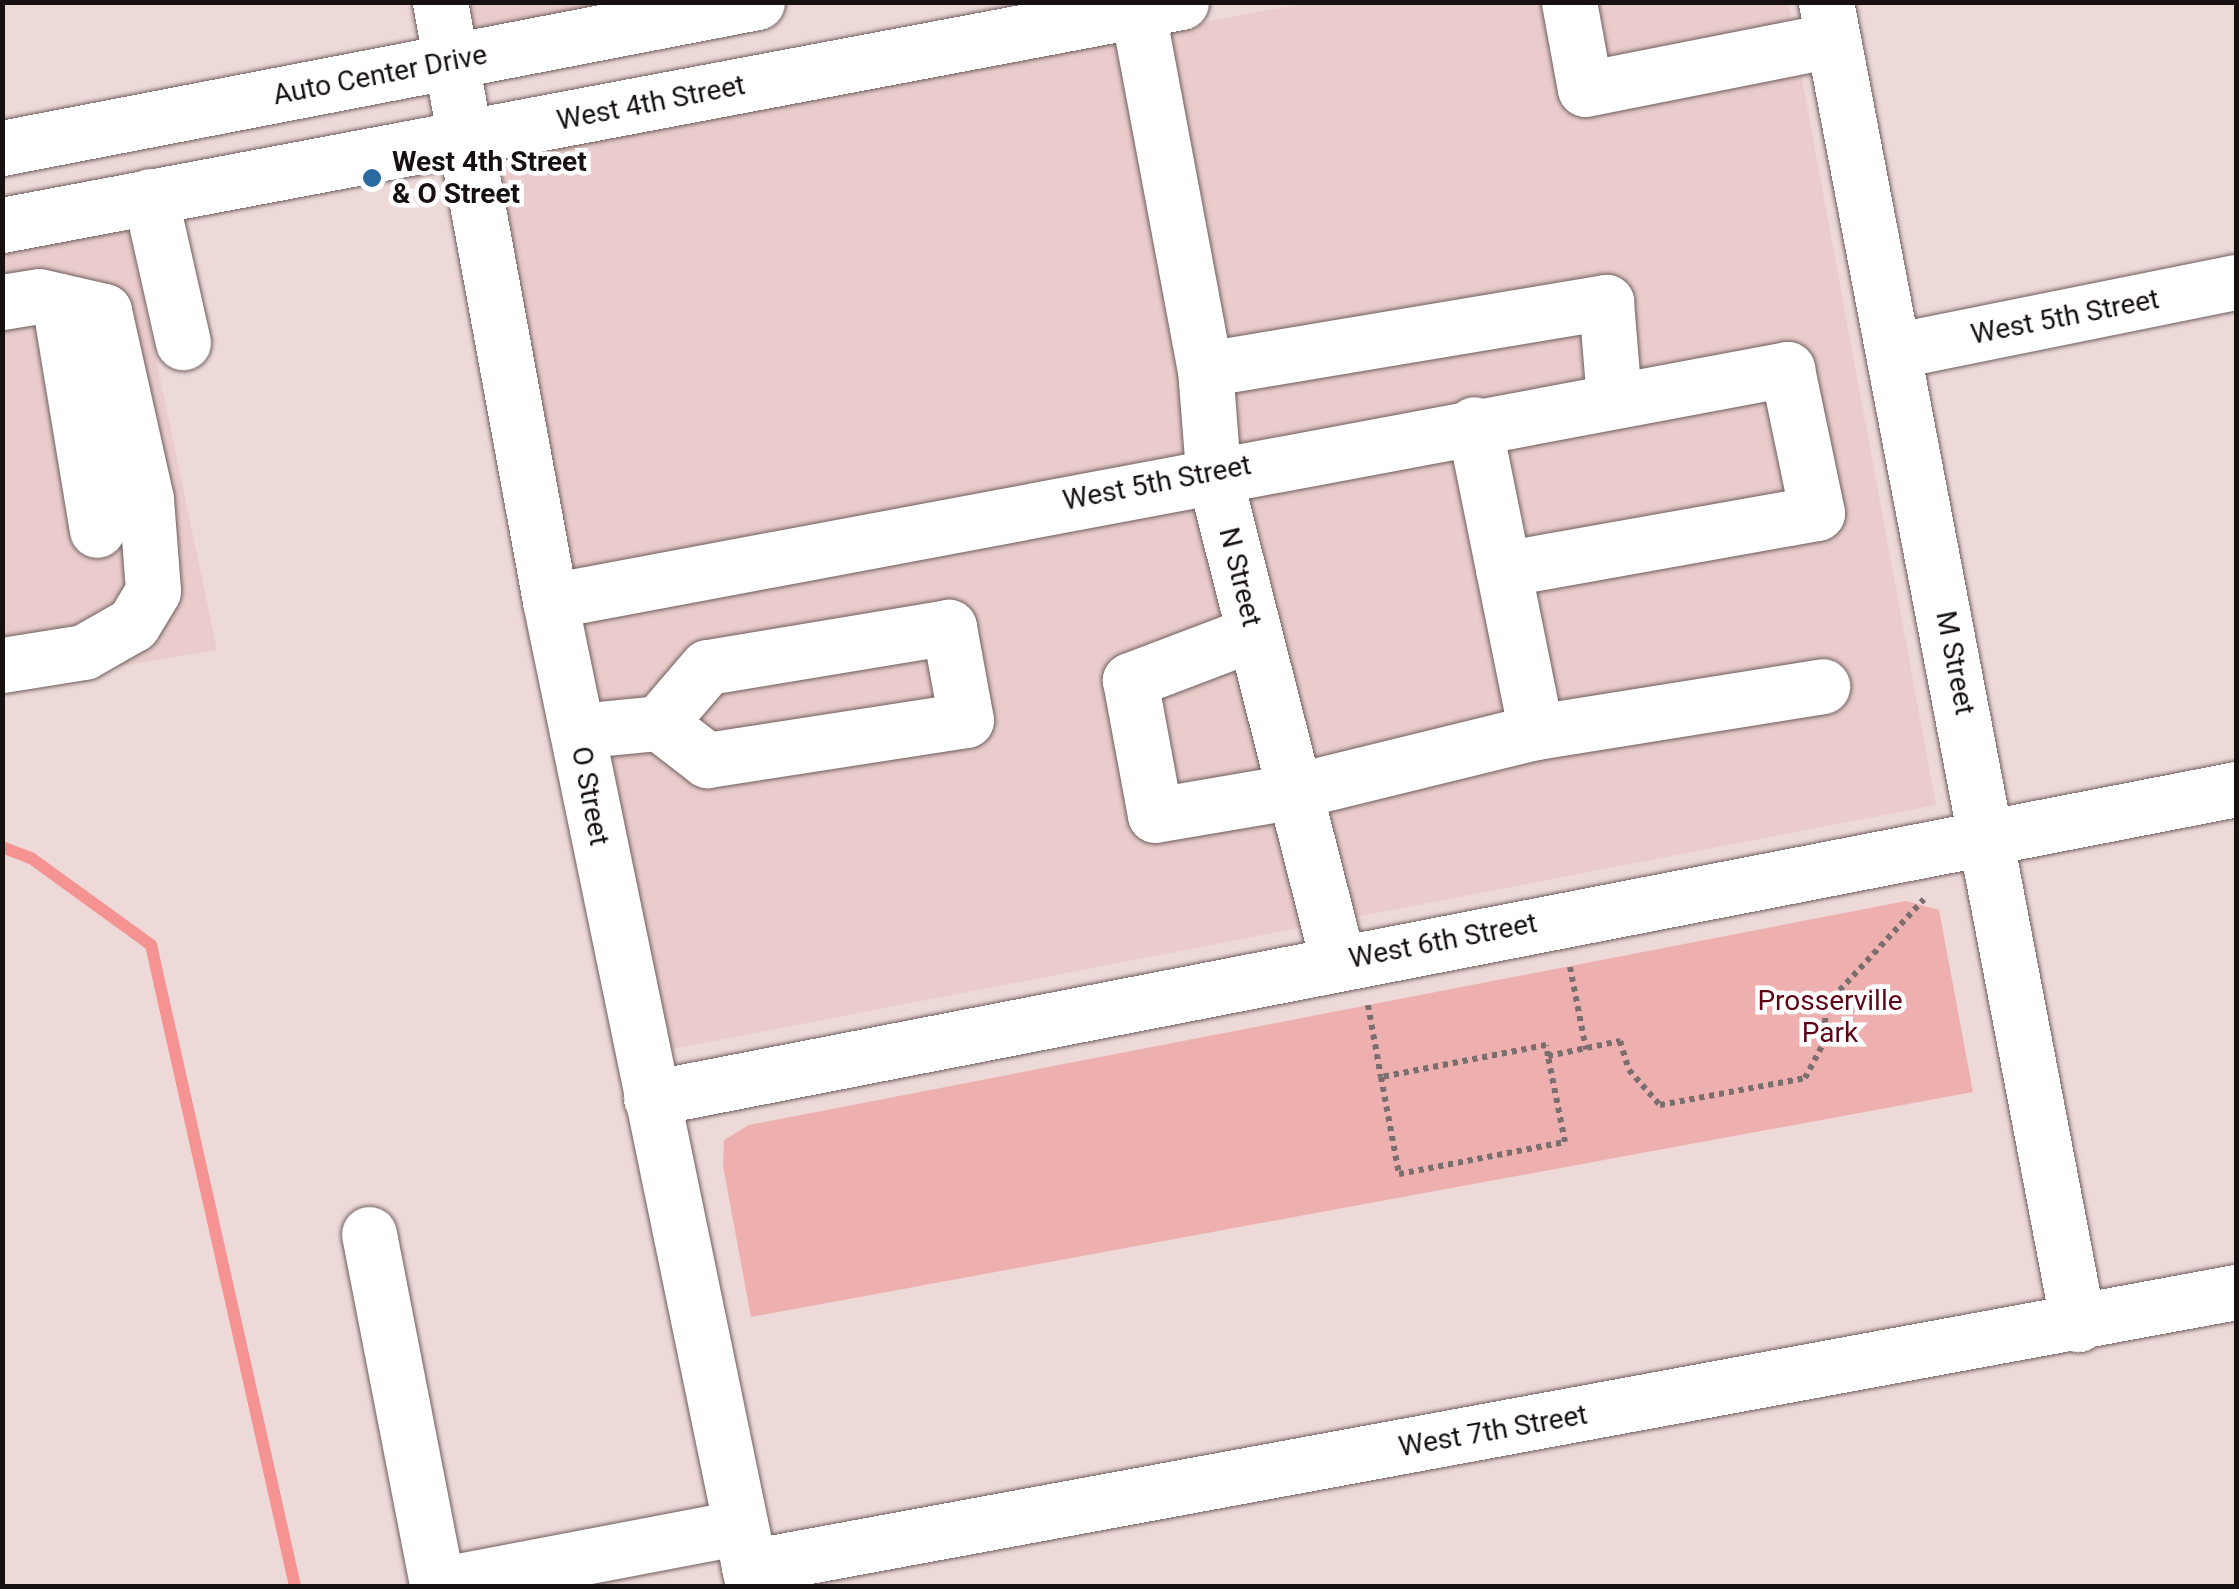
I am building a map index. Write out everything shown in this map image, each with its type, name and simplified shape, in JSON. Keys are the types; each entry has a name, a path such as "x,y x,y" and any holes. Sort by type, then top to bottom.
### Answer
{"street":[{"name":"O Street","path":"440,2 550,602 748,1560"},
{"name":"Auto Center Drive","path":"2,148 757,2"},
{"path":"1569,2 1586,88 1829,22"},
{"name":"West 4th Street","path":"8,220 466,138 1152,5"},
{"name":"N Street","path":"1152,5 1205,370 1213,471 1294,791 1352,978"},
{"name":"M Street","path":"1829,22 1989,838 2078,1324"},
{"path":"150,196 183,342"},
{"path":"8,220 97,530"},
{"name":"West 5th Street","path":"1892,351 2236,282"},
{"path":"2,665 84,652 133,624 153,591 146,499 104,312 34,300"},
{"path":"1205,370 1606,302 1614,399"},
{"name":"West 5th Street","path":"550,602 1213,471 1786,369 1817,513 1504,568"},
{"path":"1474,424 1536,732"},
{"path":"577,731 659,723 707,760 966,720 949,627 708,667 659,723"},
{"path":"1254,633 1130,680 1155,815 1294,791 1536,732 1822,686"},
{"name":"West 6th Street","path":"651,1098 1352,978 1989,838 2236,789"},
{"name":"West 7th Street","path":"368,1234 437,1585 748,1560 2078,1324 2236,1292"}],"path":[{"path":"1548,1056 1620,1042 1628,1070 1660,1105 1805,1078 1824,1043 1826,1005 1928,894"},
{"path":"1568,954 1586,1049"},
{"path":"1352,978 1381,1078 1399,1174 1564,1142 1546,1045 1381,1078"}],"shaded area":[{"path":"426,2 636,3 433,40"},
{"path":"1305,3 1788,3 1936,805 662,1051 489,158"},
{"path":"126,216 217,650 3,685 3,240"}],"green space":[{"name":"Prosserville Park","path":"1906,901 1939,910 1973,1092 751,1317 723,1166 724,1140 749,1125"}],"waterway":[{"path":"2,847 31,858 151,945 295,1586"}],"place":[{"name":"West 4th Street & O Street","path":"372,178"}]}
